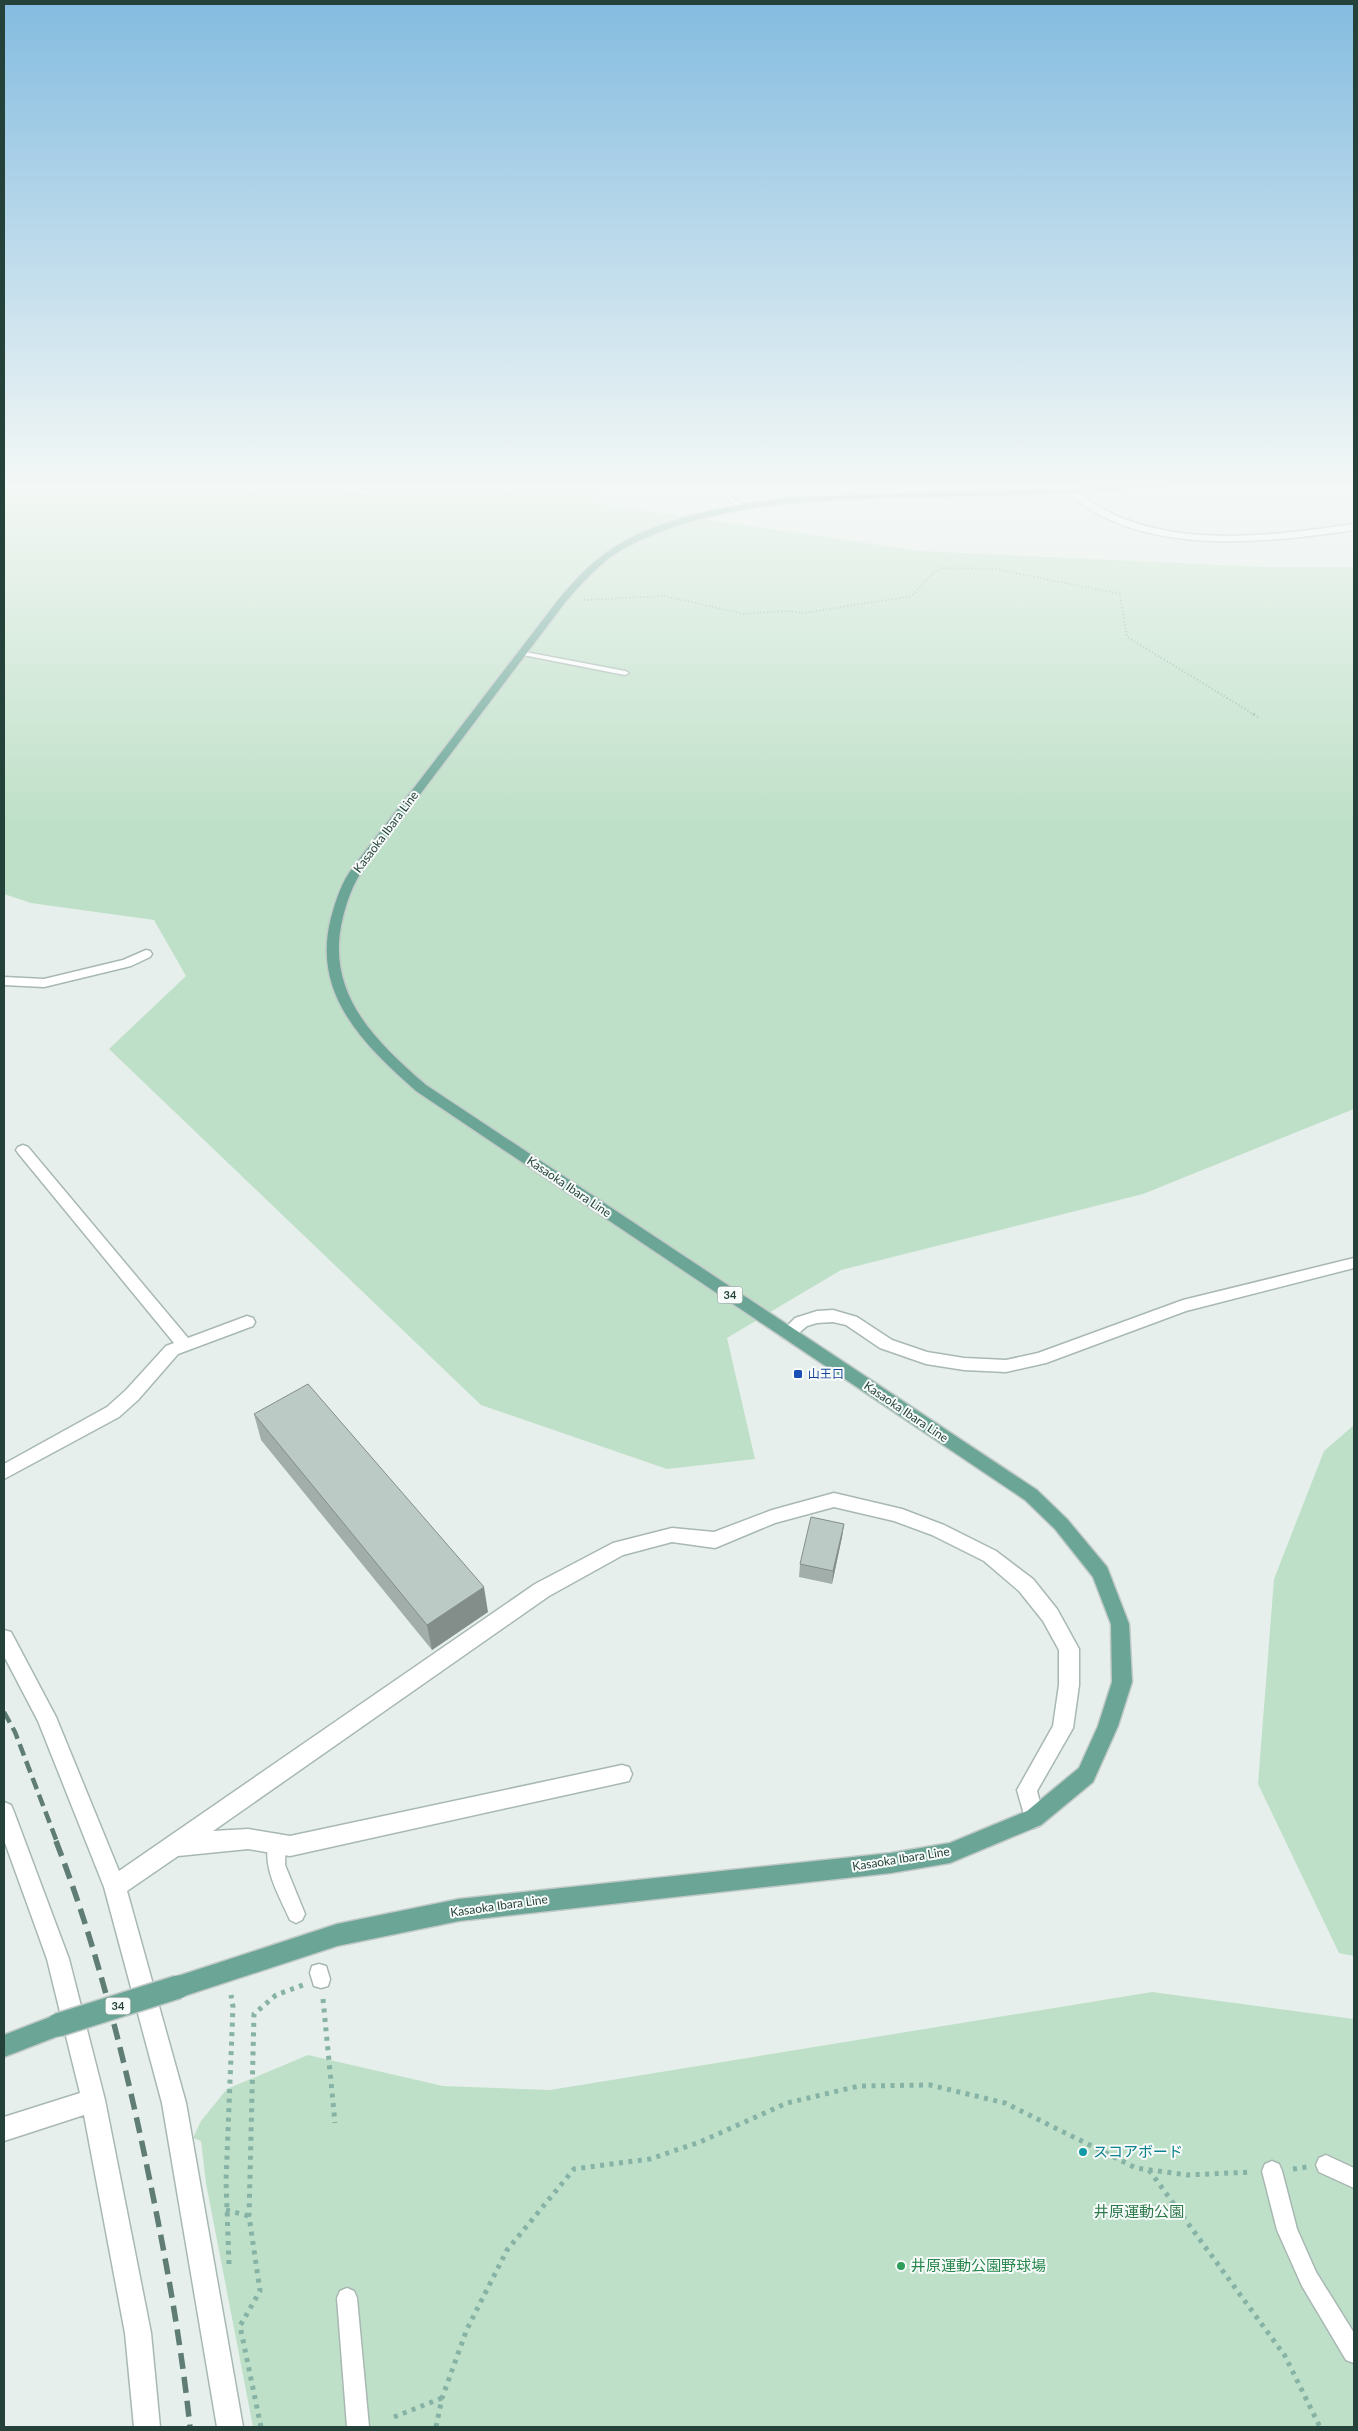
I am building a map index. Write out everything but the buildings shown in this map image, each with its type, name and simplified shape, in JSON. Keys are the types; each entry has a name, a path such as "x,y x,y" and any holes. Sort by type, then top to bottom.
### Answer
{"main road":[{"name":"Kasaoka Ibara Line","path":"4,2046 58,2025 337,1935 450,1912 528,1901 920,1858 950,1853 1034,1818 1086,1775 1108,1726 1122,1682 1120,1624 1101,1573 1061,1524 1031,1496 421,1088 383,1055 358,1025 344,998 336,971 332,946 338,916 349,882 565,597"}],"street":[{"path":"4,981 44,983 128,963 146,954"},
{"path":"23,1150 184,1344"},
{"path":"788,1333 801,1322 816,1317 833,1316 851,1321 886,1344 926,1358 964,1364 1006,1366 1040,1359 1183,1306 1354,1263"},
{"path":"4,1472 113,1412 132,1395 172,1350 247,1322"},
{"path":"115,1887 542,1590 619,1548 672,1535 715,1540 772,1518 834,1500 896,1514 938,1530 990,1556 1026,1585 1050,1615 1069,1649 1070,1685 1063,1728 1027,1790 1034,1818"},
{"path":"4,1638 46,1717 115,1887 174,2103 230,2427"},
{"path":"175,1846 238,1838 276,1842 290,1846 622,1774"},
{"path":"4,1812 58,1959 92,2100 138,2333 147,2427"},
{"path":"4,2129 92,2100"}],"lane":[{"path":"522,653 625,672"},
{"path":"276,1842 276,1865 296,1914"},
{"path":"1326,2165 1354,2178"},
{"path":"1272,2171 1287,2230 1310,2278 1354,2352"},
{"path":"347,2298 358,2427"}],"path":[{"path":"561,602 622,597"},
{"path":"671,597 744,614 787,610 804,613 903,597"},
{"path":"1121,597 1127,637 1258,717"},
{"path":"261,2427 240,2326 260,2291 249,2216 254,2014 264,2002 280,1992 320,1976 335,2123"},
{"path":"228,2262 226,2210 233,2007 231,1995"},
{"path":"436,2427 442,2398 467,2329 507,2250 574,2169 650,2159 700,2142 787,2103 860,2086 930,2085 1005,2104 1136,2168 1188,2176 1272,2171"},
{"path":"1149,2170 1285,2356 1320,2427"},
{"path":"226,2210 249,2216"},
{"path":"394,2417 442,2398"}],"green space":[{"path":"4,597 1354,597 1354,1109 1143,1194 841,1270 727,1338 755,1459 667,1469 481,1405 109,1049 186,976 154,920 31,903 4,894"},
{"path":"1354,1425 1354,1956 1339,1953 1258,1784 1274,1579 1324,1451"},
{"name":"井原運動公園","path":"1152,1992 1354,2019 1354,2427 253,2427 206,2183 201,2141 193,2138 201,2121 227,2089 308,2055 443,2086 550,2090"}],"railway":[{"path":"4,1712 15,1732 57,1842"},
{"path":"56,1841 70,1878 105,1990 134,2105 170,2285 190,2427"}],"place":[{"name":"山王口","path":"798,1374"},
{"name":"スコアボード","path":"1083,2152"},
{"name":"井原運動公園野球場","path":"901,2266"}]}
